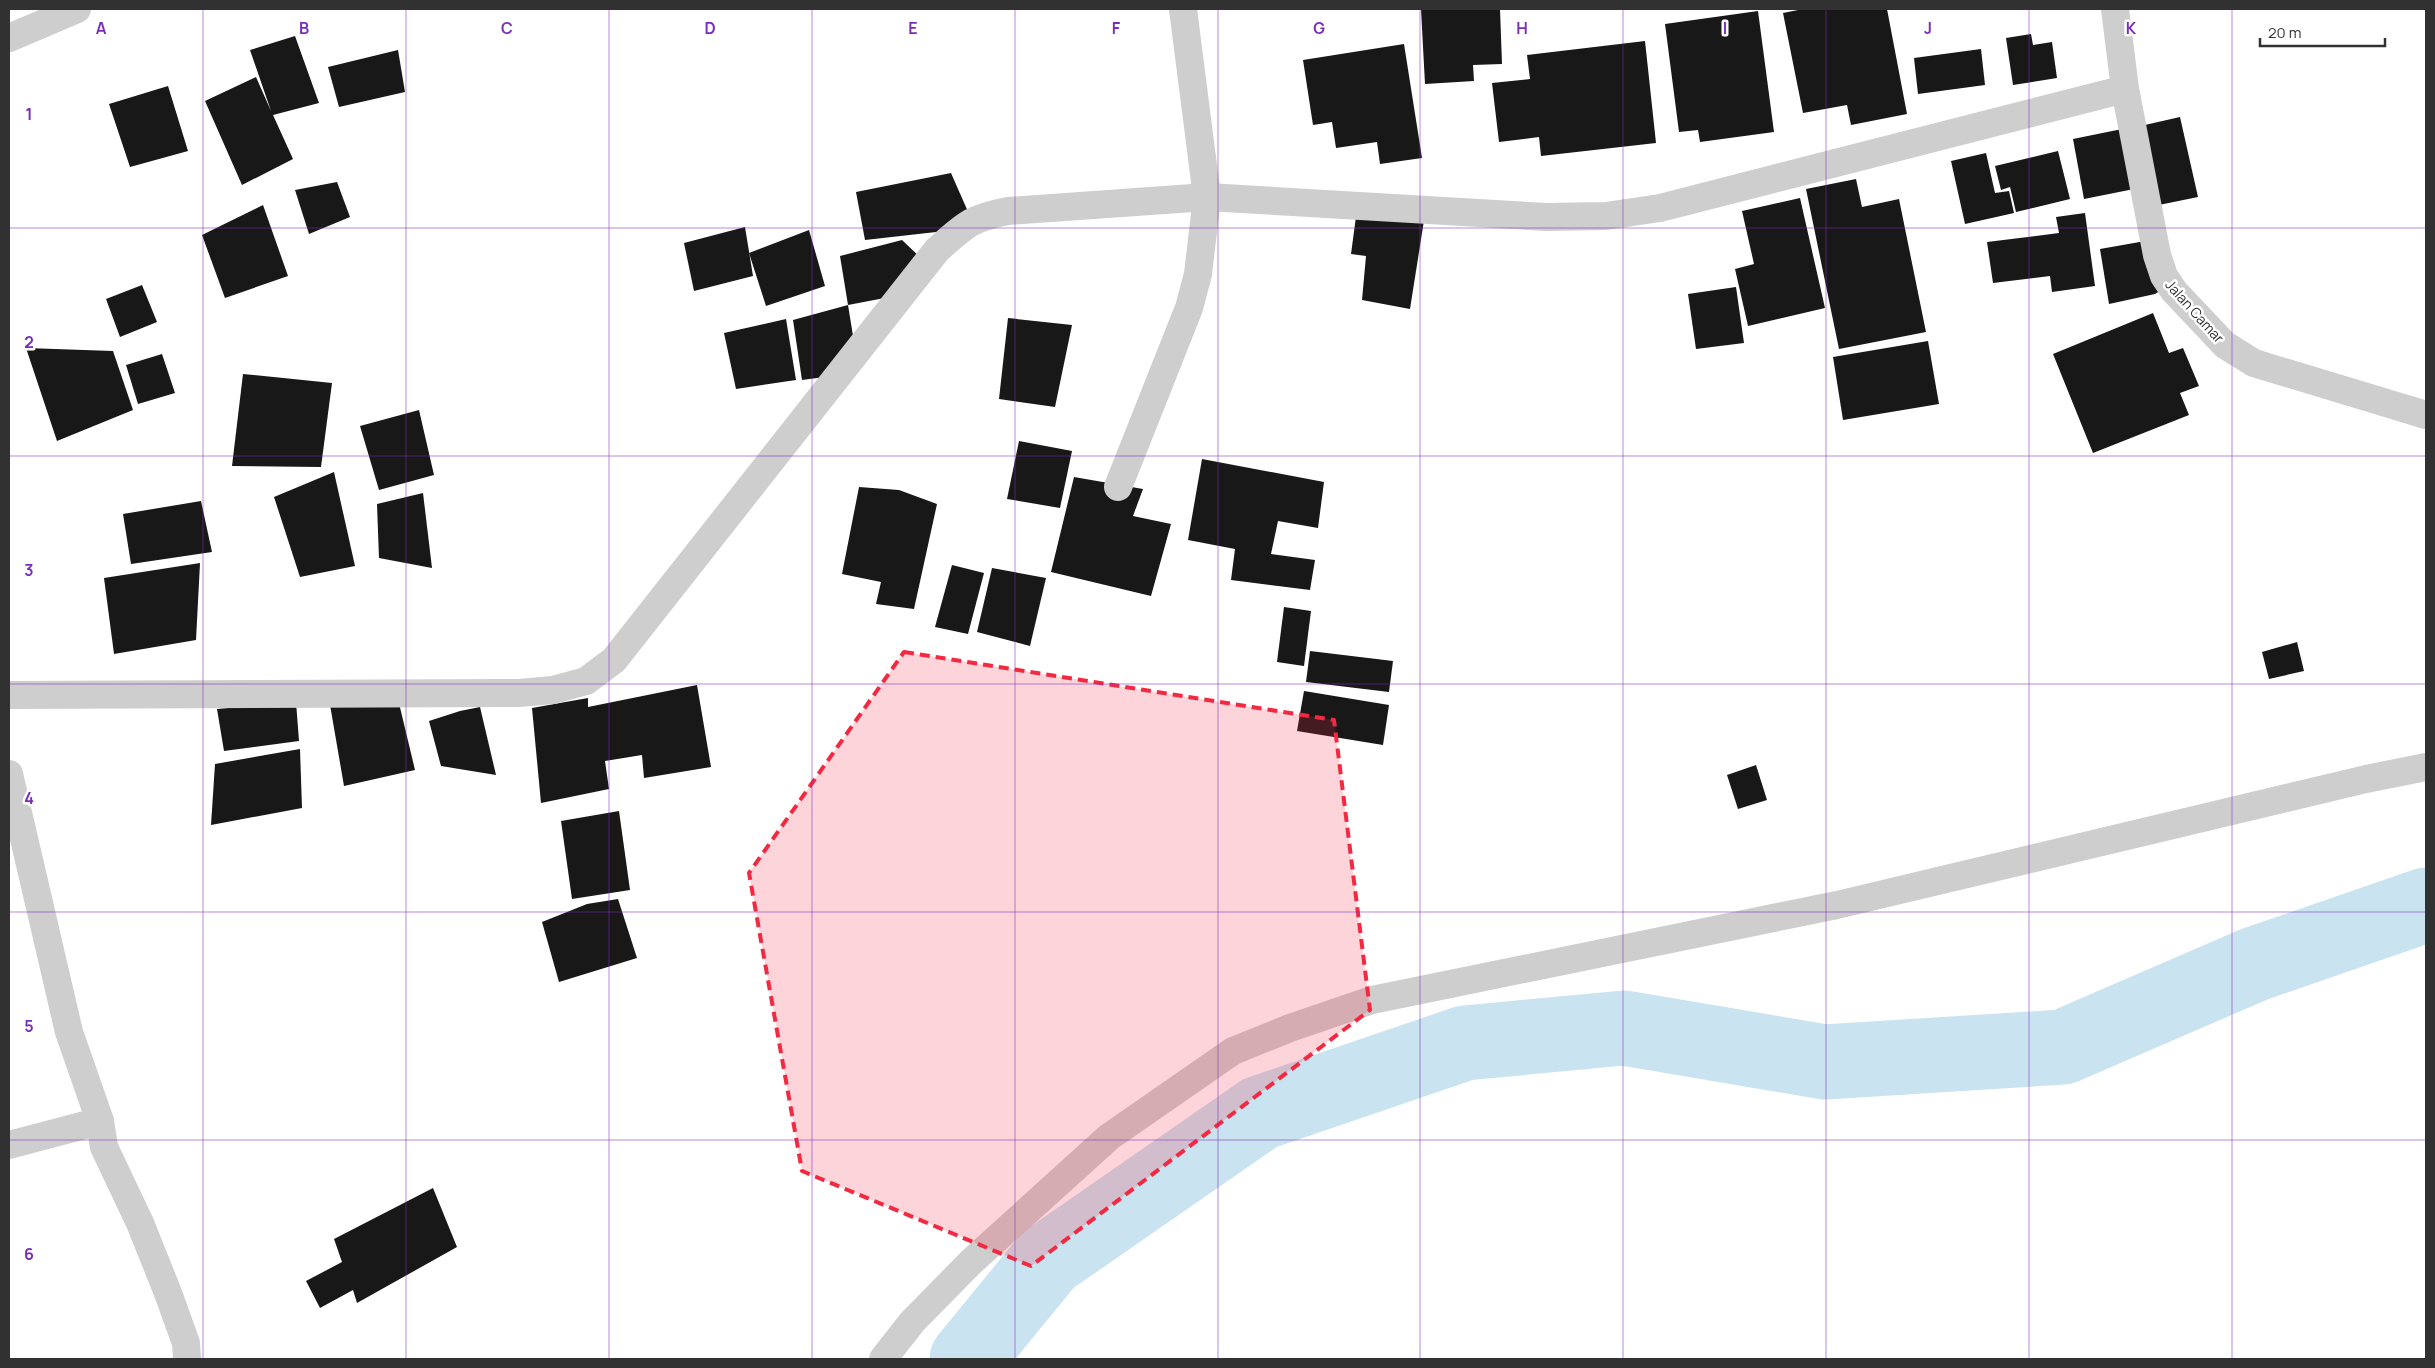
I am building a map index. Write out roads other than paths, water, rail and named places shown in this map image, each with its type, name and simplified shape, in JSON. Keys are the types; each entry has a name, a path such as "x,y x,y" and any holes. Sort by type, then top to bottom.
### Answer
{"street":[{"path":"9,38 77,9"},
{"path":"1118,487 1189,308 1198,274 1207,197 1183,9"},
{"name":"Jalan Camar","path":"2114,9 2125,89 2157,254 2164,276 2174,291 2226,345 2254,363 2426,415"},
{"path":"9,696 519,693 553,690 586,681 614,660 937,250 962,227 982,216 1008,210 1207,197 1546,217 1606,216 1660,208 2125,89"},
{"path":"883,1359 912,1322 971,1262 1109,1137 1233,1051 1290,1028 1372,1000 1837,905 2347,783 2426,767"},
{"path":"9,774 69,1032 100,1121 104,1147 140,1223 168,1293 186,1343 188,1359"},
{"path":"9,1145 100,1121"}],"waterway":[{"path":"967,1359 1048,1260 1260,1113 1465,1043 1624,1028 1825,1062 2063,1047 2255,964 2426,905"}]}
